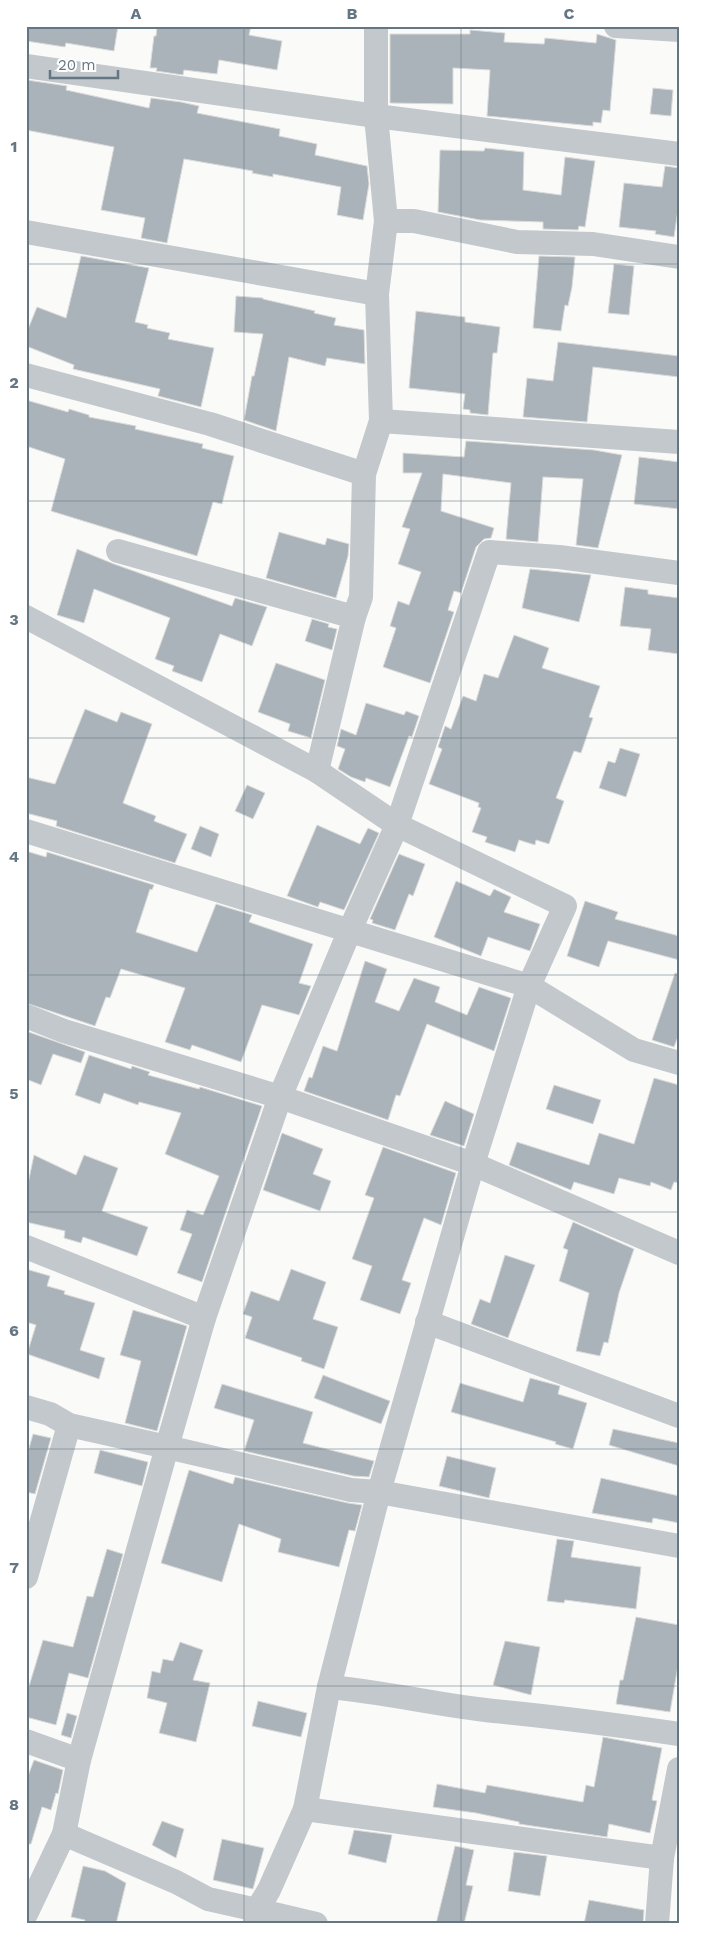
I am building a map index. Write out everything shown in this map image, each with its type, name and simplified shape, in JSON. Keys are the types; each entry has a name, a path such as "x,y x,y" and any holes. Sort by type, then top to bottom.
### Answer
{"street":[{"path":"317,771 354,617 361,597 364,474 381,420 377,294 386,221 376,116 376,26"},
{"path":"616,26 679,30"},
{"path":"26,66 376,116 679,154"},
{"path":"386,221 414,221 517,242 592,244 679,257"},
{"path":"26,232 377,294"},
{"path":"26,375 210,424 364,474"},
{"path":"381,420 679,442"},
{"path":"118,551 354,617"},
{"path":"26,1914 64,1834 79,1760 204,1318 280,1098 350,930 397,825 489,552 559,556 679,573"},
{"path":"26,617 317,771 397,825 565,906 529,986 473,1164 379,1492 329,1687 304,1809 256,1917"},
{"path":"26,832 529,986 634,1050 678,1060"},
{"path":"26,1016 64,1031 280,1098 473,1164 679,1253"},
{"path":"26,1247 204,1318"},
{"path":"428,1322 679,1416"},
{"path":"26,1407 50,1414 69,1425 350,1490 379,1492 679,1546"},
{"path":"26,1577 69,1425"},
{"path":"329,1687 379,1692 494,1711 529,1713 679,1734"},
{"path":"26,1741 79,1760"},
{"path":"657,1924 662,1858 679,1769"},
{"path":"304,1809 662,1858"},
{"path":"64,1834 176,1882 208,1899 256,1917 316,1924"}],"building":[{"path":"26,26 118,26 114,51 66,43 65,47 26,41"},
{"path":"157,26 251,26 249,35 282,41 277,70 219,60 217,74 184,70 183,75 156,71 157,68 150,68"},
{"path":"470,30 505,33 504,42 544,44 545,38 596,43 597,34 616,40 610,111 603,110 601,123 593,122 593,126 487,116 490,70 453,68 453,104 390,103 390,34 470,34"},
{"path":"27,80 67,86 66,90 149,108 151,98 181,102 199,106 197,113 280,129 279,136 317,144 315,155 367,166 369,184 363,220 337,215 341,187 273,174 273,177 252,173 253,171 184,159 167,243 141,238 145,218 101,210 114,147 26,130"},
{"path":"653,88 673,90 671,116 650,114"},
{"path":"485,148 524,152 523,190 561,195 565,157 595,161 585,227 579,226 578,230 543,229 543,222 480,220 438,212 440,150 484,151"},
{"path":"665,166 679,168 679,203 674,237 655,234 656,231 619,227 624,183 662,187"},
{"path":"81,256 149,268 135,322 148,325 147,328 170,333 168,339 214,348 201,407 158,396 160,389 73,369 74,365 26,346 26,334 37,307 66,318"},
{"path":"539,256 575,257 572,287 568,306 565,305 561,331 533,328"},
{"path":"614,264 634,266 629,315 608,313"},
{"path":"236,296 263,298 315,311 314,313 336,318 334,325 364,330 365,364 327,358 325,366 289,357 276,431 244,420 252,376 254,376 263,334 234,332"},
{"path":"416,311 465,317 465,322 500,327 497,353 493,353 488,415 470,413 470,410 463,409 465,394 409,388"},
{"path":"558,342 679,356 679,377 593,367 587,422 523,417 527,378 553,381"},
{"path":"26,400 68,412 69,409 89,415 89,417 136,426 135,429 203,444 202,448 234,456 222,504 213,502 197,556 51,511 65,459 26,446"},
{"path":"466,441 594,450 622,455 598,548 576,545 583,479 543,477 538,542 506,539 511,483 443,474 441,511 494,528 491,538 484,539 476,547 461,593 454,591 448,610 454,612 430,683 383,667 396,628 390,626 398,601 409,605 421,572 398,564 410,529 402,527 422,473 403,473 403,453 464,457"},
{"path":"639,457 679,462 679,509 634,504"},
{"path":"279,532 325,545 327,538 349,544 348,556 336,598 266,578"},
{"path":"77,549 232,606 235,598 267,607 252,646 220,634 202,682 172,671 174,666 155,659 170,618 94,589 84,623 57,615"},
{"path":"530,569 591,575 579,622 522,608"},
{"path":"625,587 648,590 648,594 679,598 679,654 648,650 651,629 620,626"},
{"path":"312,619 329,624 328,627 337,629 332,650 305,641"},
{"path":"514,635 549,648 542,668 600,686 589,717 593,718 581,753 574,751 556,798 564,801 549,844 536,840 535,845 519,840 515,852 485,842 487,837 472,832 481,808 478,807 479,803 429,784 442,749 438,747 445,726 451,729 463,696 476,701 484,674 498,678"},
{"path":"276,663 325,680 311,738 288,731 290,724 258,712"},
{"path":"366,703 404,715 406,711 419,716 412,737 409,736 390,787 366,778 365,782 351,777 338,769 345,749 337,746 341,729 356,735"},
{"path":"85,709 117,722 121,712 152,724 123,803 156,816 154,821 187,834 175,863 56,826 57,821 26,813 26,777 55,784"},
{"path":"620,748 640,754 626,797 599,788 608,761 615,763"},
{"path":"247,785 265,793 253,819 235,811"},
{"path":"317,825 360,844 368,828 379,833 344,910 320,902 318,907 287,896"},
{"path":"200,826 219,834 211,857 191,849"},
{"path":"26,851 46,857 47,852 154,885 152,890 150,889 136,932 197,952 216,904 252,915 249,922 313,944 299,983 311,986 299,1015 262,1005 241,1062 192,1045 190,1050 165,1042 185,988 121,969 110,998 106,997 95,1026 26,1003"},
{"path":"399,854 425,864 413,896 409,894 395,930 372,923 373,920 370,919"},
{"path":"456,881 490,896 494,889 511,897 504,912 540,924 530,951 488,937 481,956 434,937"},
{"path":"585,901 618,912 615,919 679,936 679,960 608,941 599,967 567,956"},
{"path":"365,961 387,969 375,1002 399,1011 414,978 440,987 435,1002 467,1015 479,987 511,998 494,1051 427,1024 400,1096 396,1095 388,1120 304,1091 309,1077 312,1078 323,1046 337,1051"},
{"path":"675,973 679,974 679,1034 674,1047 652,1040"},
{"path":"26,1031 85,1052 81,1063 53,1054 41,1085 26,1079"},
{"path":"89,1055 131,1069 132,1066 150,1072 148,1075 199,1089 200,1087 262,1106 202,1282 177,1273 192,1234 180,1230 187,1210 203,1215 219,1176 165,1154 181,1113 139,1102 138,1105 104,1093 100,1104 75,1095"},
{"path":"654,1078 679,1085 679,1183 674,1182 671,1190 651,1182 650,1186 619,1178 614,1194 574,1182 571,1190 509,1165 517,1142 589,1165 599,1133 634,1144"},
{"path":"554,1085 601,1100 593,1124 546,1109"},
{"path":"445,1101 474,1114 464,1146 430,1135"},
{"path":"282,1133 323,1149 313,1174 331,1181 320,1211 263,1190"},
{"path":"383,1147 456,1173 441,1225 424,1218 402,1280 411,1283 400,1314 360,1300 372,1266 352,1259 374,1198 365,1195"},
{"path":"34,1155 76,1175 84,1155 118,1168 102,1211 148,1227 137,1256 83,1237 81,1243 64,1238 65,1231 26,1222 26,1193"},
{"path":"573,1222 634,1249 619,1293 608,1343 604,1342 600,1356 576,1351 589,1293 559,1281 568,1250 563,1248"},
{"path":"505,1255 535,1265 508,1338 471,1324 480,1299 490,1303"},
{"path":"26,1269 50,1276 47,1286 65,1291 64,1294 95,1303 80,1350 105,1358 99,1379 27,1354 36,1325 26,1322"},
{"path":"291,1269 326,1282 313,1319 338,1327 324,1369 301,1361 302,1358 245,1338 252,1317 243,1314 251,1291 279,1301"},
{"path":"133,1310 187,1326 157,1431 125,1423 141,1361 120,1355"},
{"path":"323,1375 390,1401 381,1424 314,1398"},
{"path":"530,1378 560,1386 558,1394 587,1403 573,1449 555,1444 556,1442 451,1412 460,1383 523,1402"},
{"path":"222,1384 313,1412 303,1443 374,1461 369,1477 353,1476 244,1451 254,1420 214,1408"},
{"path":"613,1429 679,1443 679,1466 609,1445"},
{"path":"33,1434 51,1438 35,1494 26,1492 26,1459"},
{"path":"100,1450 148,1462 142,1486 94,1473"},
{"path":"447,1456 496,1468 489,1498 439,1486"},
{"path":"189,1470 233,1484 235,1477 362,1505 355,1531 349,1530 339,1567 278,1552 281,1539 239,1524 222,1582 161,1563"},
{"path":"601,1478 679,1496 679,1523 653,1518 652,1523 592,1513"},
{"path":"557,1539 574,1541 571,1557 641,1567 636,1609 565,1600 564,1603 547,1601"},
{"path":"107,1549 123,1554 88,1678 69,1673 56,1725 26,1717 26,1696 43,1640 73,1647 87,1596 93,1597"},
{"path":"636,1617 679,1625 679,1660 670,1712 616,1704"},
{"path":"505,1641 540,1647 531,1695 493,1685"},
{"path":"180,1642 203,1650 193,1680 210,1683 196,1742 159,1733 167,1703 147,1698 152,1671 160,1673 163,1659 173,1661"},
{"path":"258,1701 307,1713 301,1737 252,1726"},
{"path":"67,1713 77,1716 71,1738 61,1735"},
{"path":"603,1737 662,1748 652,1800 657,1801 650,1833 609,1824 607,1837 519,1824 519,1822 476,1813 433,1807 437,1784 485,1793 487,1785 583,1802 586,1785 594,1787"},
{"path":"34,1760 63,1770 58,1794 56,1793 51,1810 42,1807 31,1844 26,1844 26,1781"},
{"path":"162,1821 184,1829 176,1858 152,1845"},
{"path":"354,1830 392,1835 386,1863 348,1854"},
{"path":"222,1839 264,1848 253,1889 213,1880"},
{"path":"455,1846 474,1850 466,1885 473,1886 464,1924 436,1924"},
{"path":"514,1852 547,1856 540,1896 508,1891"},
{"path":"83,1866 105,1871 126,1883 116,1924 84,1924 85,1920 71,1917"},
{"path":"589,1900 644,1910 643,1924 584,1924"}]}
